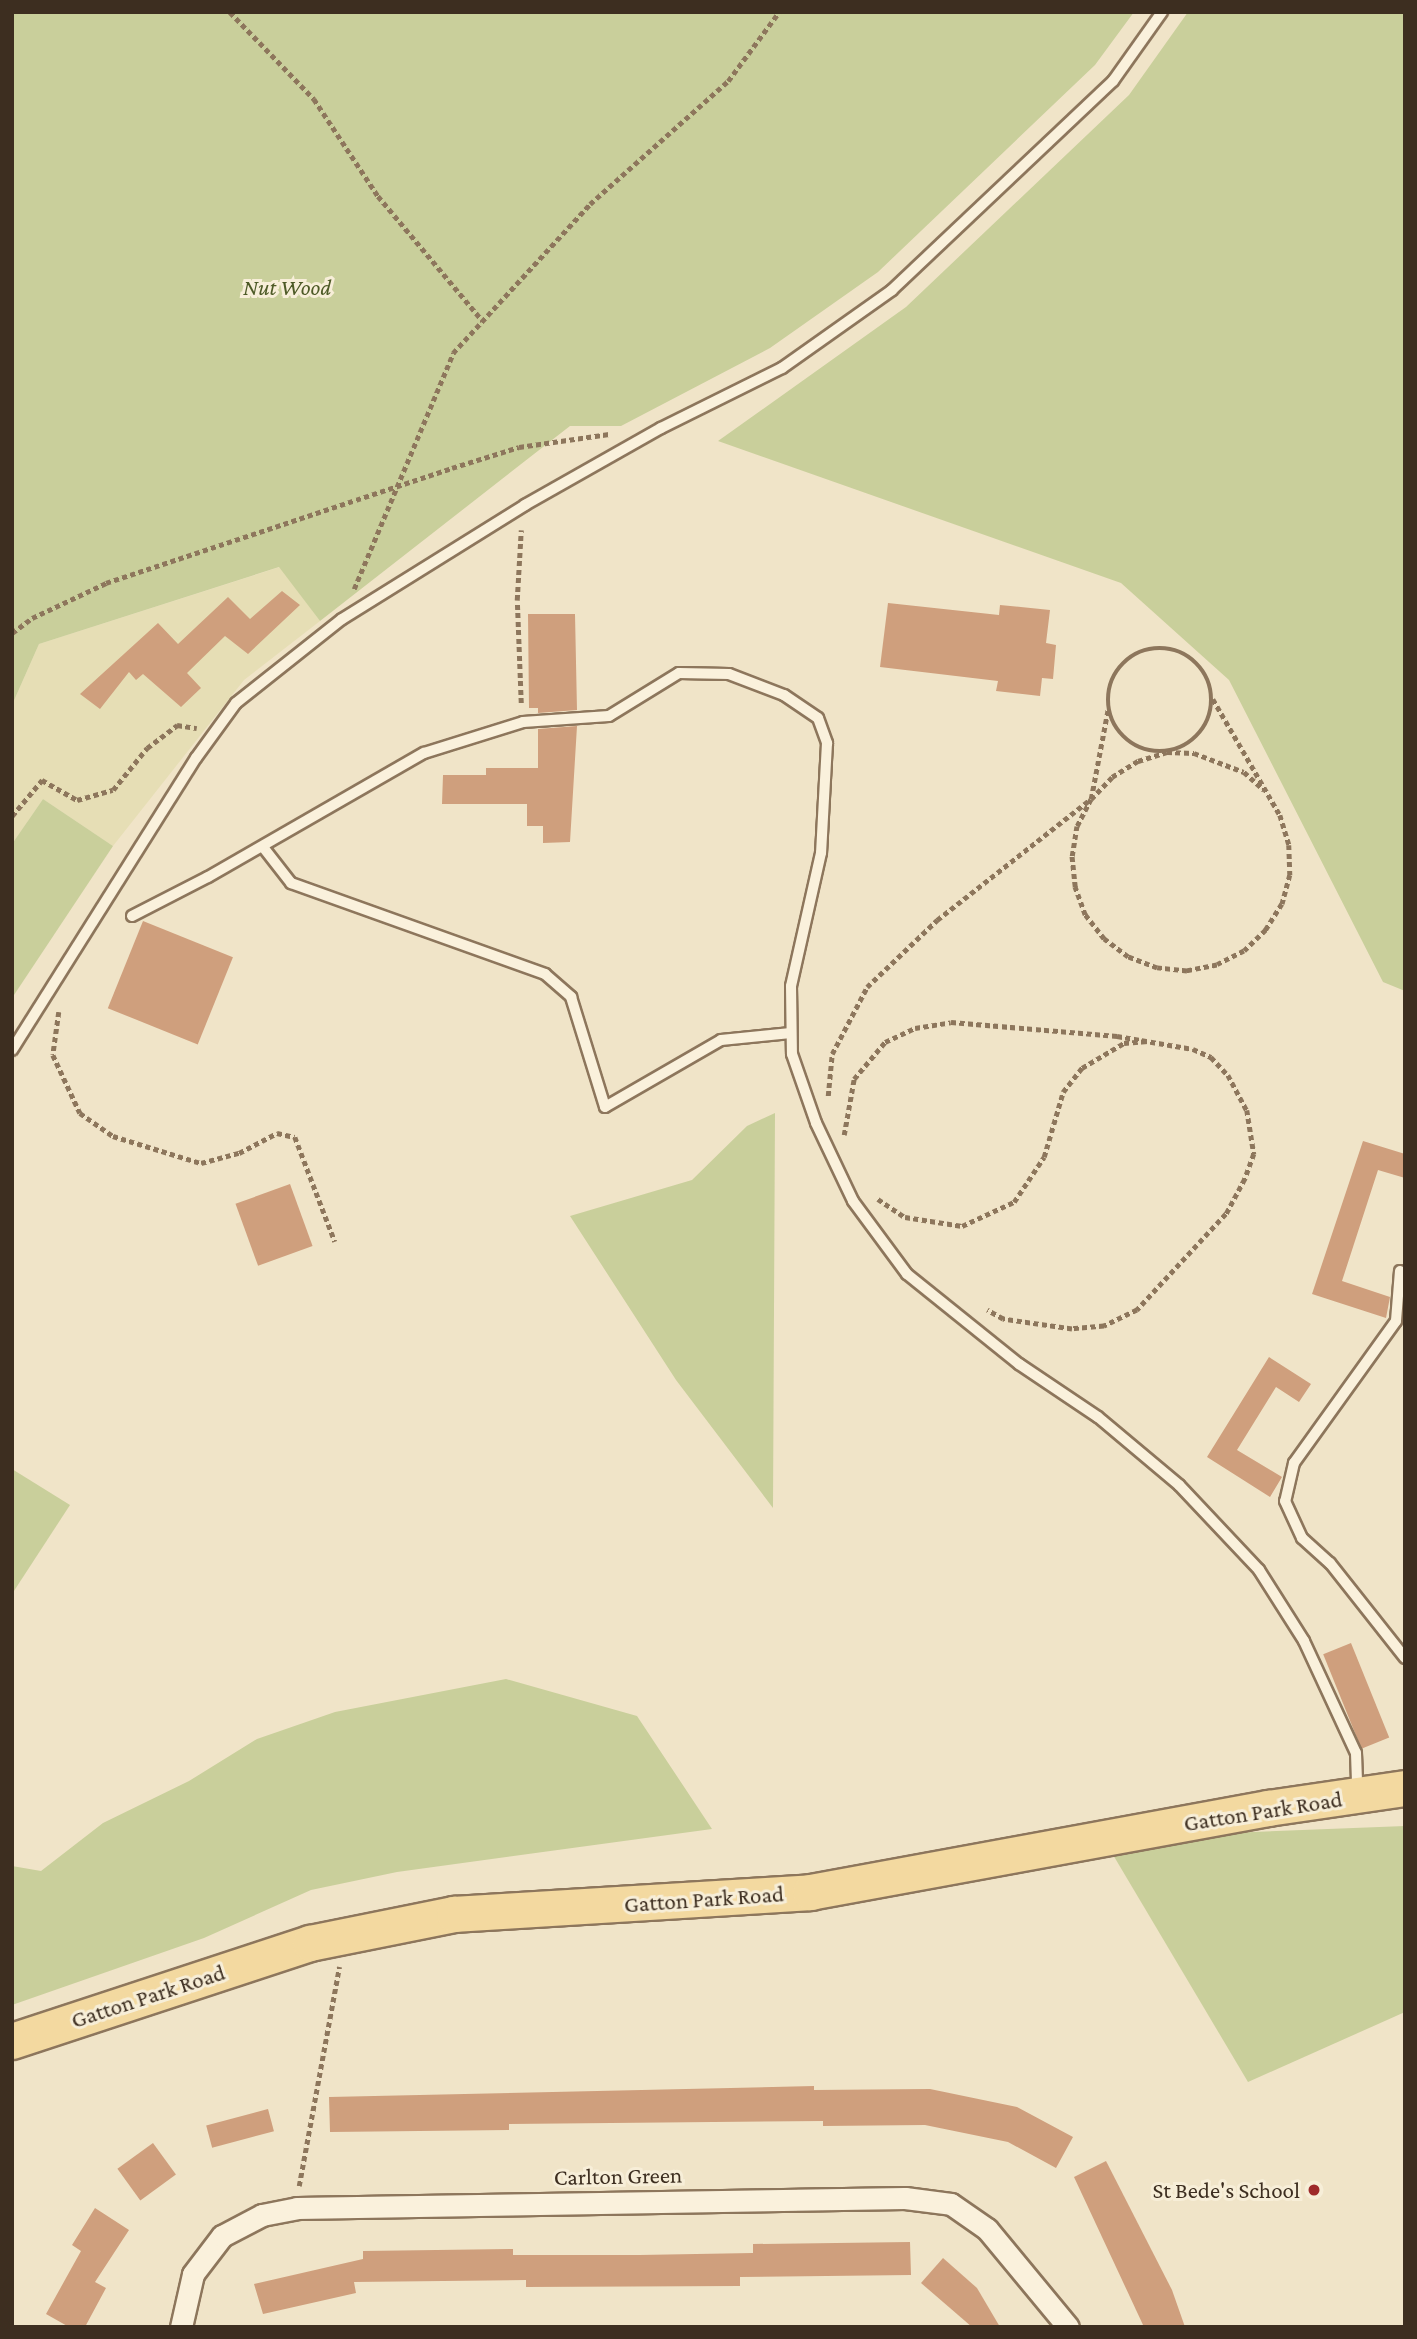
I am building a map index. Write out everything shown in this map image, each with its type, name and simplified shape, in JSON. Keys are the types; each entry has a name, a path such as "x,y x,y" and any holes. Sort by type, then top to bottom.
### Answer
{"main road":[{"name":"Gatton Park Road","path":"12,2041 310,1943 454,1914 810,1892 1405,1788"}],"street":[{"name":"Carlton Green","path":"181,2327 193,2274 222,2236 262,2215 297,2208 905,2198 951,2204 987,2229 1068,2327"}],"lane":[{"path":"12,1050 216,730 236,704 342,619 525,505 661,428 782,368 892,290 1113,81 1162,12"},
{"path":"132,916 263,847 424,753 523,722 609,716 679,673 729,674 784,695 818,718 827,743 821,853 791,986 792,1054 816,1123 853,1201 907,1274 1019,1364 1108,1425 1179,1485 1259,1570 1304,1641 1356,1753 1357,1795"},
{"path":"263,847 291,883 545,974 571,997 604,1107 721,1040 791,1033"},
{"path":"1400,1271 1396,1321 1294,1463 1285,1501 1302,1538 1339,1573 1405,1658"}],"path":[{"path":"230,12 314,99 378,196 482,321"},
{"path":"342,619 453,353 590,204 728,81 779,12"},
{"path":"12,633 32,618 107,583 519,447 661,428"},
{"path":"523,722 517,600 525,505"},
{"path":"1155,648 1188,656 1210,682 1213,699 1280,816 1289,845 1290,875 1282,904 1266,930 1244,951 1217,965 1187,971 1157,968 1128,957 1104,939 1086,915 1074,887 1072,856 1077,826 1091,799 1108,709 1114,676 1138,653 1155,648"},
{"path":"827,1100 832,1054 867,987 937,920 1091,799 1112,777 1138,761 1195,740 1208,721 1213,699"},
{"path":"1108,709 1123,738 1151,752 1220,760 1244,772 1264,790"},
{"path":"12,816 42,780 77,800 114,790 147,748 177,725 216,730"},
{"path":"63,999 53,1055 80,1113 113,1136 201,1163 239,1153 277,1133 295,1138 335,1242"},
{"path":"843,1143 854,1079 886,1042 915,1028 951,1022 1148,1041 1211,1057 1247,1110 1254,1154 1226,1214 1137,1310 1104,1326 1044,1326 1003,1319 977,1305"},
{"path":"880,1211 874,1199 905,1217 933,1224 962,1226 989,1217 1014,1202 1044,1157 1063,1092 1082,1068 1124,1042 1148,1041"},
{"path":"297,2208 345,1936"}],"shaded area":[{"path":"280,567 320,621 244,680 113,846 43,799 12,844 12,705 39,644"}],"green space":[{"name":"Nut Wood","path":"12,12 1134,12 1095,65 878,272 770,348 621,426 570,426 320,621 279,567 39,644 12,705"},
{"path":"1188,12 1405,12 1405,991 1383,982 1229,680 1121,583 718,441 906,307 1129,95"},
{"path":"43,799 113,846 12,998 12,844"},
{"path":"775,1113 773,1508 676,1380 570,1216 692,1180 747,1126"},
{"path":"12,1469 70,1505 12,1594"},
{"path":"506,1679 637,1716 712,1829 397,1872 311,1890 204,1938 12,2005 12,1866 41,1871 103,1823 189,1781 257,1739 335,1712"},
{"path":"1405,1826 1405,2012 1248,2082 1103,1838"}],"building":[{"path":"282,591 300,605 248,654 225,636 187,673 201,688 181,707 143,674 136,680 129,672 100,709 80,694 158,623 178,644 228,597 250,619"},
{"path":"888,603 999,615 1000,605 1050,610 1046,643 1056,645 1053,679 1042,678 1040,696 996,691 998,681 880,667"},
{"path":"528,614 575,614 577,710 538,713 538,708 529,708"},
{"path":"577,726 570,842 543,843 543,826 527,826 527,804 442,804 443,775 486,775 486,768 538,768 538,729"},
{"path":"143,921 233,957 198,1044 108,1008"},
{"path":"1363,1141 1405,1154 1405,1178 1378,1170 1342,1281 1390,1297 1386,1318 1312,1294"},
{"path":"290,1184 313,1246 258,1266 235,1204"},
{"path":"1269,1357 1311,1384 1299,1402 1276,1387 1237,1450 1282,1477 1270,1497 1207,1457"},
{"path":"1351,1643 1389,1738 1361,1749 1323,1654"},
{"path":"814,2086 814,2090 930,2089 1017,2107 1073,2137 1056,2168 1008,2142 925,2125 823,2126 823,2121 509,2124 509,2130 330,2132 329,2097"},
{"path":"268,2109 274,2131 212,2148 206,2126"},
{"path":"153,2143 176,2175 140,2200 117,2169"},
{"path":"1106,2161 1172,2290 1185,2327 1144,2327 1074,2177"},
{"path":"95,2208 129,2230 95,2282 106,2288 85,2327 69,2327 46,2314 81,2251 72,2245"},
{"path":"910,2242 911,2275 740,2277 740,2286 526,2287 526,2280 354,2282 356,2293 263,2314 254,2284 363,2259 363,2251 513,2249 513,2255 639,2255 753,2253 753,2244"},
{"path":"943,2258 977,2288 1000,2327 972,2327 921,2283"}],"place":[{"name":"St Bede's School","path":"1314,2190"}]}
